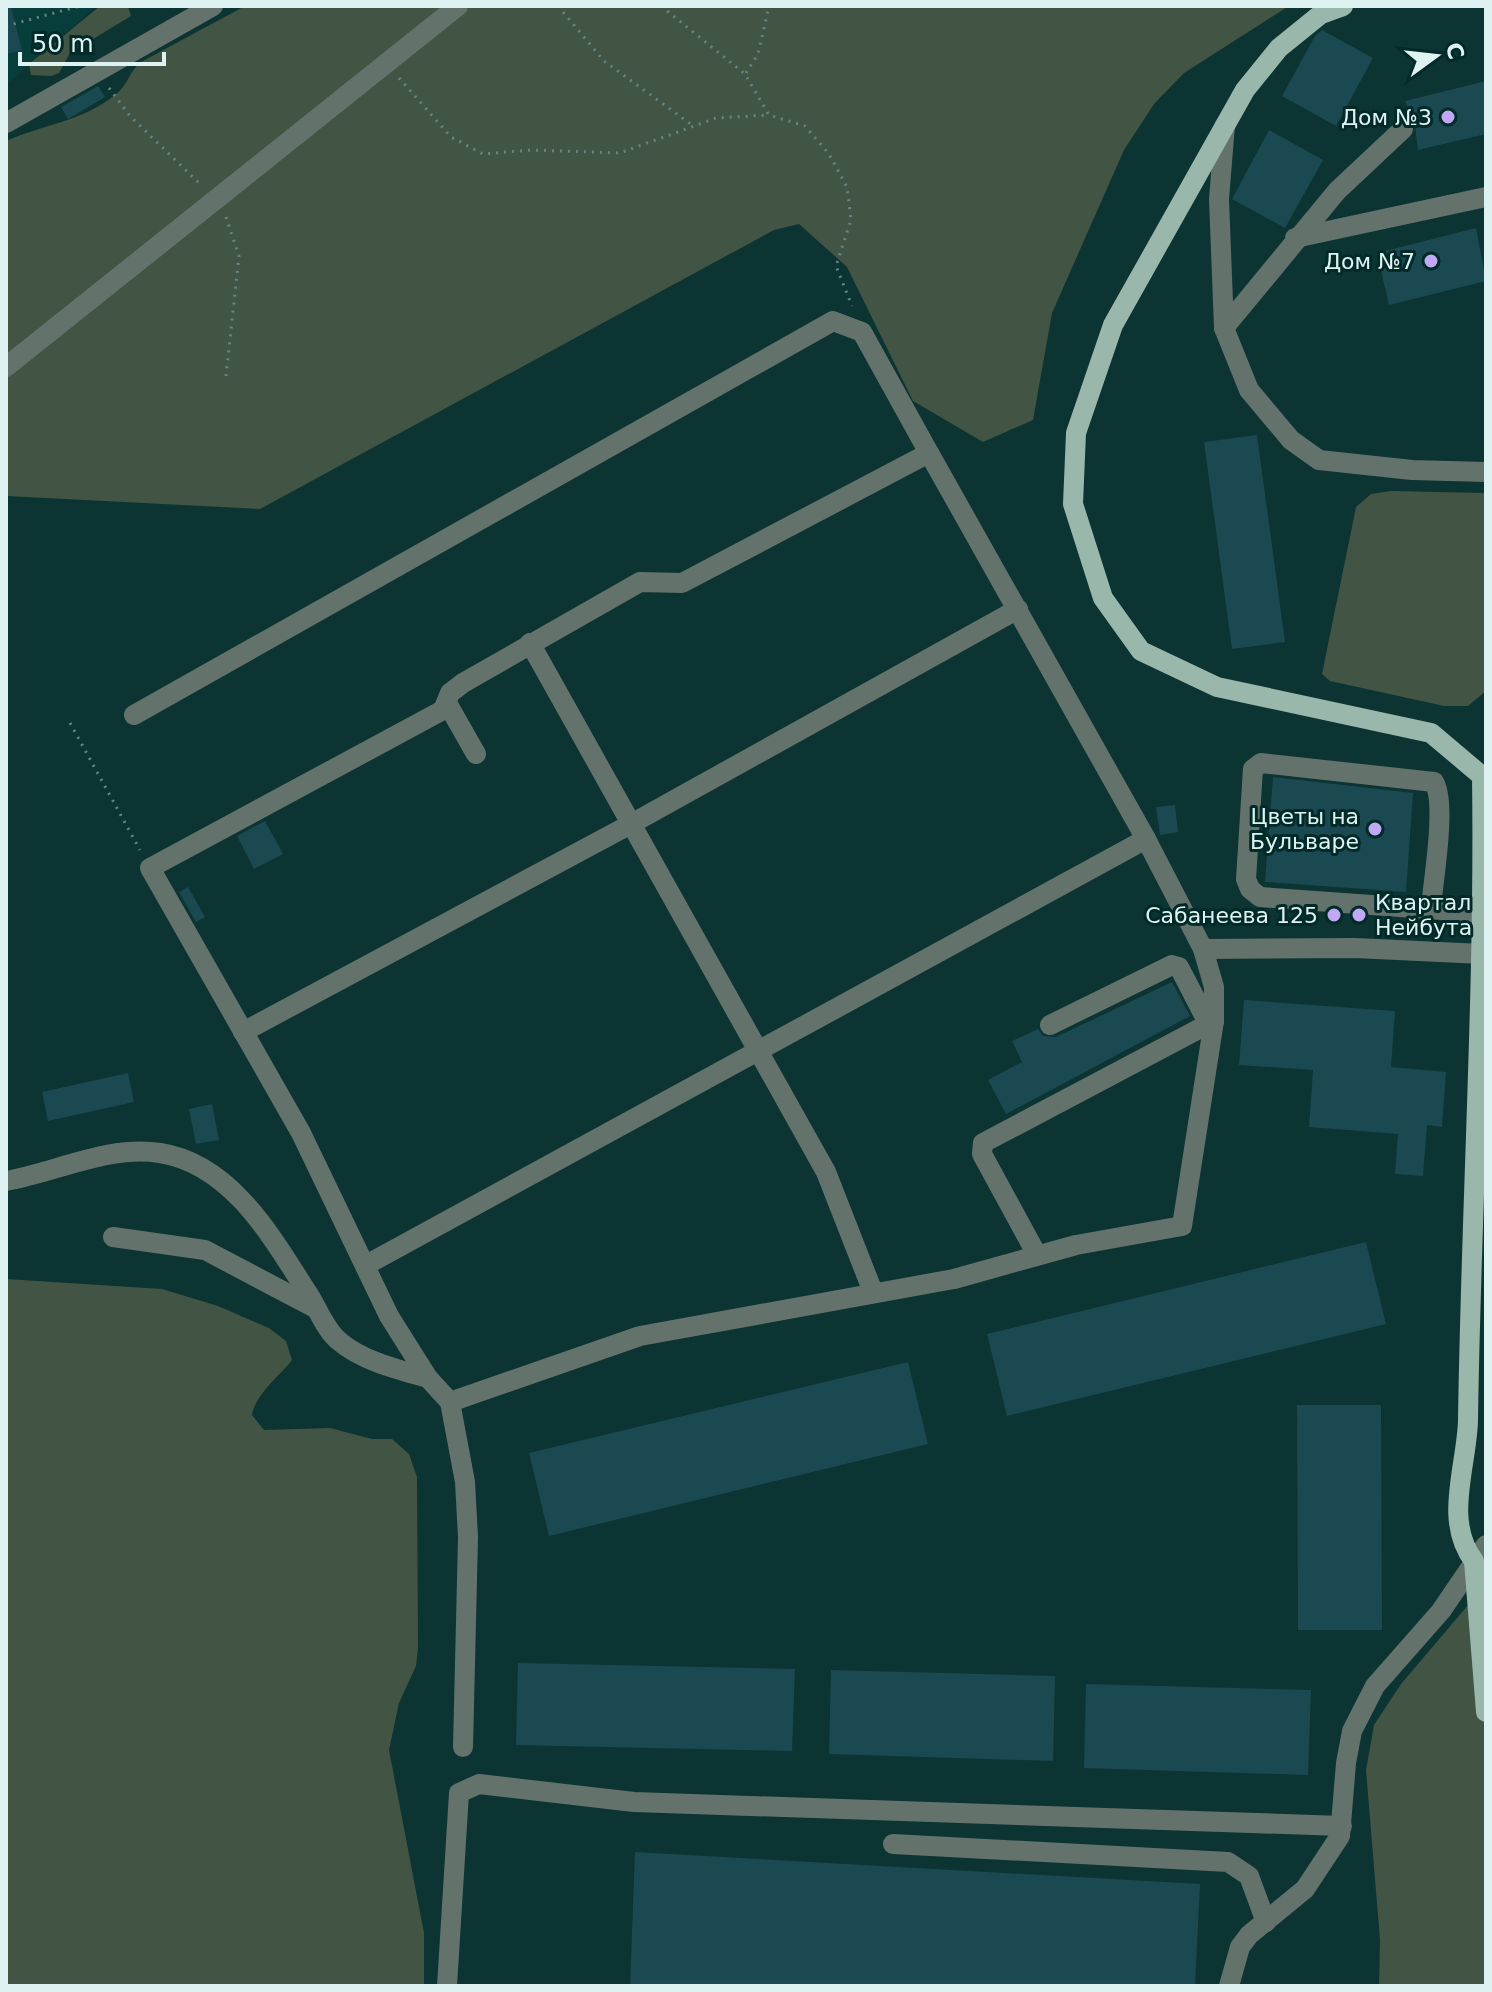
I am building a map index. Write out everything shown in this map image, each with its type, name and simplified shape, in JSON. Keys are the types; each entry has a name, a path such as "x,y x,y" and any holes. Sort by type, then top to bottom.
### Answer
{"main road":[{"path":"1343,6 1321,14 1279,48 1245,90 1113,325 1076,433 1073,504 1103,598 1141,651 1217,687 1431,733 1484,775 1478,1228 1468,1435 1458,1512 1464,1549 1480,1553 1486,1712"}],"street":[{"path":"6,123 213,6"},
{"path":"6,367 458,6"},
{"path":"1225,125 1219,199 1224,328 1249,390 1291,440 1319,460 1412,470 1486,472"},
{"path":"1224,328 1295,238 1337,191 1403,129"},
{"path":"1295,238 1486,197"},
{"path":"134,715 833,321 862,332 1146,839 1203,949 1214,987 1182,1226 1037,1255 954,1279 640,1336 450,1402"},
{"path":"463,1747 468,1537 465,1482 450,1402 428,1378 389,1316 301,1133 150,868 443,710 450,693 463,683 640,582 682,583 929,453"},
{"path":"243,1032 631,824 1018,609"},
{"path":"530,643 826,1172 873,1292"},
{"path":"447,703 476,754"},
{"path":"1431,908 1439,791 1434,782 1261,763 1253,769 1246,879 1250,889 1260,897 1484,913"},
{"path":"366,1265 1146,839"},
{"path":"1203,949 1355,948 1482,954"},
{"path":"1050,1025 1172,965 1179,967 1211,1022"},
{"path":"1037,1255 982,1154 983,1143 1211,1022"},
{"path":"6,1181 121,1152 159,1152 192,1161 222,1180 246,1205 338,1340 392,1368 428,1378"},
{"path":"113,1237 205,1250 318,1310"},
{"path":"1229,1986 1240,1947 1305,1889 1341,1831 1346,1763 1352,1731 1365,1702 1387,1670 1415,1644 1441,1611 1480,1553"},
{"path":"447,1986 459,1793 479,1784 634,1802 1341,1831"},
{"path":"893,1844 1228,1862 1249,1876 1266,1922"}],"path":[{"path":"6,26 80,6"},
{"path":"558,6 604,61 693,125"},
{"path":"661,6 745,74 769,115"},
{"path":"745,74 758,54 769,6"},
{"path":"386,64 451,137 483,154 531,150 620,153 716,118 769,115 805,126 829,154 847,187 851,220 836,266 862,332"},
{"path":"70,723 150,868"}],"shaded area":[{"path":"6,6 96,6 6,85"}],"green space":[{"path":"100,6 128,6 131,16 70,53 59,73 51,76 31,75 29,64"},
{"path":"245,6 1289,6 1184,73 1154,104 1124,150 1052,313 1033,420 983,442 913,401 847,267 799,224 774,230 260,509 6,496 6,141 76,117 102,104 119,91 141,62"},
{"path":"1391,491 1486,493 1486,691 1468,706 1444,706 1330,681 1322,674 1356,507 1371,494"},
{"path":"6,1279 162,1289 218,1306 269,1328 286,1341 292,1360 254,1407 252,1415 264,1430 330,1428 372,1439 392,1439 409,1454 417,1477 418,1648 416,1666 399,1703 389,1750 424,1933 424,1986 6,1986"},
{"path":"1486,1584 1486,1986 1379,1986 1380,1940 1366,1770 1374,1725 1401,1684"}],"building":[{"path":"6,7 11,7 22,50 6,54"},
{"path":"1322,30 1373,58 1336,126 1282,96 1315,36"},
{"name":"Дом №3","path":"1486,81 1486,134 1418,150 1415,125 1405,101"},
{"path":"98,86 105,97 68,119 61,107"},
{"path":"1269,130 1323,160 1285,228 1232,199"},
{"name":"Дом №7","path":"1476,228 1486,281 1389,305 1377,253"},
{"path":"1257,435 1285,642 1232,649 1204,442"},
{"path":"1273,777 1413,793 1406,892 1265,882"},
{"path":"1175,805 1178,832 1160,835 1156,807"},
{"path":"265,821 283,854 254,869 237,836"},
{"path":"188,887 205,917 196,922 179,892"},
{"path":"1172,982 1190,1016 1006,1114 988,1080 1022,1062 1012,1041 1038,1029 1043,1036 1056,1037"},
{"path":"1244,1000 1395,1011 1391,1067 1446,1072 1442,1127 1427,1125 1423,1176 1395,1174 1398,1134 1309,1127 1313,1070 1239,1065"},
{"path":"128,1073 134,1102 48,1121 42,1092"},
{"path":"212,1104 219,1140 196,1144 189,1109"},
{"path":"1366,1242 1386,1324 1007,1416 987,1334"},
{"path":"908,1362 928,1444 549,1536 529,1453"},
{"path":"1297,1405 1381,1405 1382,1630 1298,1630"},
{"path":"518,1663 795,1669 792,1751 516,1745"},
{"path":"831,1670 1055,1676 1053,1761 829,1754"},
{"path":"1086,1684 1311,1690 1308,1775 1084,1768"},
{"path":"635,1852 1200,1884 1195,1986 630,1986"}],"place":[{"name":"Дом №3","path":"1448,117"},
{"name":"Дом №7","path":"1431,261"},
{"name":"Цветы на Бульваре","path":"1375,829"},
{"name":"Сабанеева 125","path":"1334,915"},
{"name":"Квартал Нейбута","path":"1359,915"}]}
